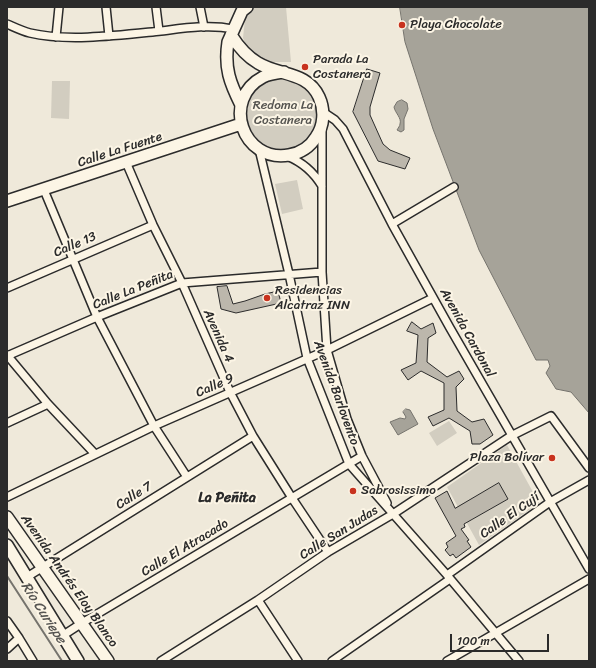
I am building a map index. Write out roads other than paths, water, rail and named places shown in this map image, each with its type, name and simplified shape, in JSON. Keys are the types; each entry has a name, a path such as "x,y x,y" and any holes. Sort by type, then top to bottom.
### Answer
{"main road":[{"path":"241,105 231,86 227,73 227,47 242,11 247,7"},
{"path":"232,32 238,46 253,60 270,69 284,72 298,76 311,85 319,97 323,117 316,137 312,143 300,152 285,156 271,154 259,149 248,138 241,124 241,105 249,88 264,76 284,72"},
{"name":"Calle La Fuente","path":"7,201 215,134 241,124"},
{"name":"Avenida Andrés Eloy Blanco","path":"7,517 108,661"},
{"path":"7,544 78,661"}],"street":[{"path":"56,37 59,7"},
{"path":"106,7 109,36"},
{"path":"156,7 159,31"},
{"path":"200,7 204,27"},
{"path":"7,24 29,33 56,37 109,36 204,27 222,27 232,32"},
{"name":"Avenida Barlovento","path":"323,117 322,272 327,350 347,419 362,456 393,514"},
{"name":"Avenida Cardonal","path":"323,117 335,120 343,129 392,224 433,298 511,436 589,569"},
{"name":"Avenida Barlovento","path":"259,149 289,274 307,358 349,464 449,577 519,661"},
{"path":"285,156 303,164 311,170 322,186"},
{"name":"Avenida 4","path":"126,162 153,225 182,283 230,392 253,436 328,552"},
{"path":"392,224 454,187"},
{"path":"44,190 97,317 154,426 187,477"},
{"name":"Calle 13","path":"7,288 153,225"},
{"name":"Calle La Peñita","path":"7,356 97,317 182,283 322,272"},
{"name":"Calle 9","path":"7,497 154,426 327,350 433,298"},
{"path":"7,356 48,404 95,454"},
{"path":"7,423 48,404"},
{"name":"Calle San Judas","path":"161,661 258,600 328,552 393,514 511,436 551,416 589,468"},
{"name":"Calle 7","path":"27,577 253,436"},
{"name":"Calle El Atracado","path":"62,636 362,456"},
{"name":"Calle El Cují","path":"332,661 550,502 589,480"},
{"path":"447,661 589,578"},
{"path":"258,600 298,661"},
{"path":"7,621 20,638 33,661"},
{"path":"7,649 20,638"}],"waterway":[{"name":"Río Curiepe","path":"7,576 62,661"}],"place":[{"name":"Playa Chocolate","path":"402,25"},
{"name":"Parada La Costanera","path":"305,67"},
{"name":"Residencias Alcatraz INN","path":"267,298"},
{"name":"Plaza Bolívar","path":"552,458"},
{"name":"Sabrosissimo","path":"353,491"}],"district":[{"name":"La Peñita","path":"227,498"}],"park label":[{"name":"Redoma La Costanera","path":"283,114"}]}
